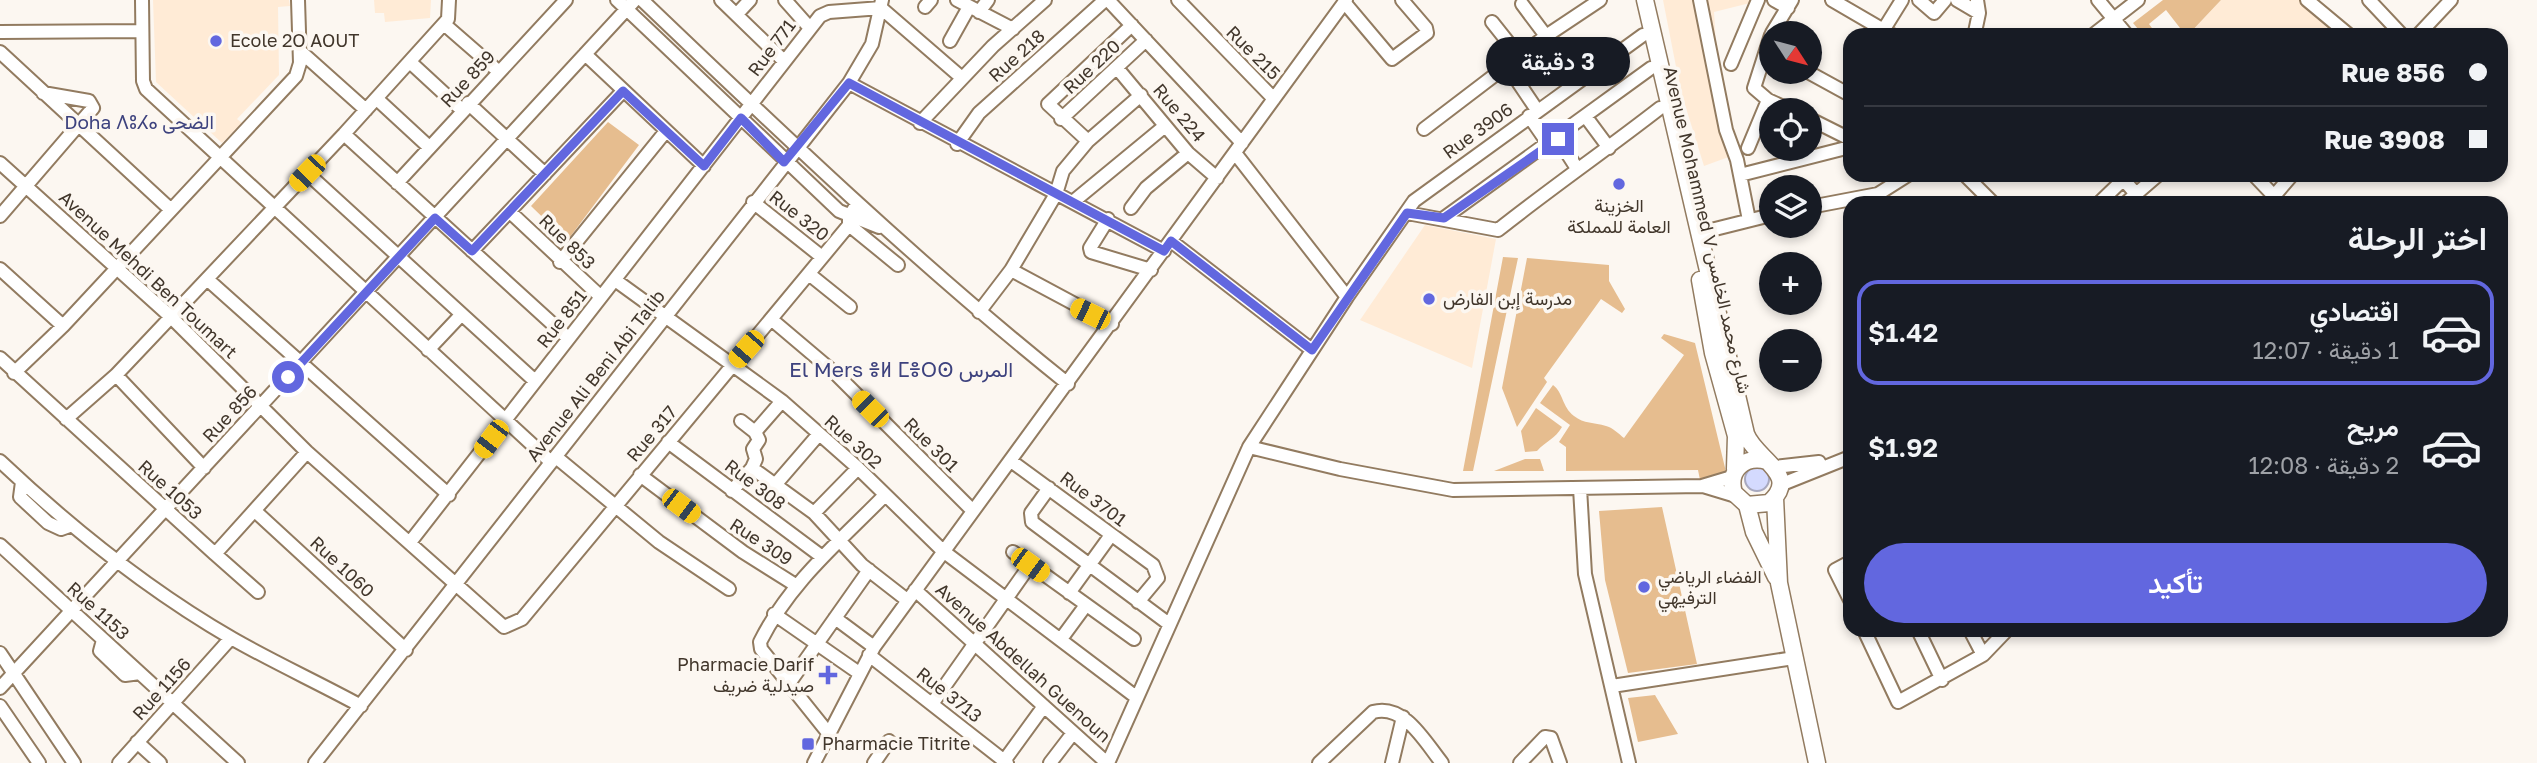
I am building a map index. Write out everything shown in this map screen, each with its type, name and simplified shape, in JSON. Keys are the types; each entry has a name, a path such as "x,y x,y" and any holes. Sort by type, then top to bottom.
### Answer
{"main road":[{"name":"Avenue Mohammed V شارع محمد الخامس","path":"1636,0 1703,293 1713,354 1735,436 1734,473"},
{"name":"Avenue Mohammed V شارع محمد الخامس","path":"1645,0 1746,434 1750,445 1771,464"},
{"path":"1779,583 1741,501 1734,473 1750,459 1771,464 1777,492 1779,583 1817,763"},
{"path":"1741,501 1762,506 1777,492"}],"street":[{"path":"142,0 143,81 146,89 505,421 616,508 729,589"},
{"path":"14,373 63,326 296,76 300,63 298,0"},
{"path":"66,419 116,375 377,99 448,19 449,0"},
{"name":"Rue 859","path":"397,183 565,0"},
{"path":"642,0 883,228 979,312 1068,384"},
{"path":"722,0 784,61"},
{"path":"737,15 750,0"},
{"path":"785,0 809,27"},
{"path":"957,0 1013,29"},
{"path":"950,41 974,9 988,0"},
{"path":"920,123 962,78 1045,0"},
{"path":"1107,0 1146,40 1238,148 1347,297"},
{"name":"Rue 218","path":"957,144 979,113 1107,0"},
{"name":"Rue 215","path":"1178,0 1274,99"},
{"path":"814,763 859,673 911,595 1112,324 1345,1 1392,59 1427,33 1426,28 1402,0"},
{"path":"1424,129 1546,36 1600,0"},
{"path":"1700,0 1726,130 1740,175 1749,220"},
{"path":"1731,64 1758,0"},
{"path":"1774,0 1790,4 1779,21"},
{"path":"1832,0 1880,28"},
{"path":"1892,28 1902,0"},
{"path":"1919,0 1934,13 1945,0"},
{"path":"1957,0 1978,7 1975,28"},
{"path":"2098,0 2122,28"},
{"path":"2102,28 2138,0"},
{"path":"2307,0 2341,28"},
{"path":"2369,0 2395,28"},
{"path":"2424,28 2444,2"},
{"path":"626,3 784,162 898,265"},
{"name":"Rue 856","path":"0,688 398,259 585,54 626,3"},
{"path":"882,4 962,78"},
{"name":"Rue 771","path":"741,118 809,27 829,12 882,4"},
{"name":"Avenue Ali Beni Abi Talib","path":"315,763 406,650 784,162 849,83 872,44 882,4"},
{"path":"1522,4 1546,36"},
{"path":"1492,22 1519,56"},
{"path":"444,24 498,71"},
{"path":"1088,141 1048,107 1049,103 1132,26"},
{"path":"0,33 142,31"},
{"name":"Rue 3906","path":"1108,763 1249,447 1347,297 1407,213 1428,189 1643,34"},
{"name":"Rue 220","path":"1061,119 1146,40"},
{"path":"300,51 366,110"},
{"path":"0,52 170,209"},
{"path":"585,54 704,166"},
{"path":"410,62 508,138 545,174"},
{"path":"1508,67 1533,113 1553,142 1576,167"},
{"name":"Rue 224","path":"1117,68 1188,153 1217,178"},
{"path":"1444,218 1553,142 1651,68"},
{"path":"1759,75 1755,85 1756,91 1765,98"},
{"path":"1822,79 1843,89"},
{"path":"849,83 957,144 1168,246 1312,350"},
{"path":"472,251 623,91"},
{"path":"0,216 91,112 92,103 43,93"},
{"path":"979,312 1011,270 1056,194 1063,172 1088,141 1141,95"},
{"path":"377,99 429,147"},
{"path":"1407,213 1498,230 1576,167 1609,148 1660,108"},
{"path":"1586,117 1609,148"},
{"name":"Rue 851","path":"411,541 741,118"},
{"path":"1748,148 1759,122"},
{"path":"1822,125 1843,136"},
{"path":"1074,201 1090,184 1165,126"},
{"path":"560,262 666,131"},
{"path":"344,134 568,338"},
{"path":"1740,175 1843,149"},
{"path":"1131,208 1146,188 1188,153"},
{"name":"Avenue Mehdi Ben Toumart","path":"0,163 171,317 307,452 457,584"},
{"path":"307,173 398,259 535,381"},
{"path":"1882,196 1899,182"},
{"path":"1972,182 1986,196"},
{"path":"2106,196 2121,182"},
{"path":"2129,182 2136,194 2150,182"},
{"path":"2274,196 2286,182"},
{"name":"Rue 320","path":"753,202 822,257"},
{"path":"1822,205 1843,203"},
{"name":"Rue 317","path":"457,584 499,625 510,627 522,620 809,274 849,221 857,204"},
{"name":"Rue 853","path":"510,212 560,262 601,297"},
{"path":"1699,233 1759,218"},
{"path":"1108,219 1090,248 1091,252 1151,270"},
{"path":"849,221 883,228"},
{"path":"0,269 63,326"},
{"path":"1011,270 1112,324"},
{"path":"809,274 850,307"},
{"path":"206,279 449,495"},
{"name":"Rue 302","path":"615,279 782,401 858,468 943,551 1136,697"},
{"path":"428,350 461,315"},
{"name":"Rue 301","path":"771,319 836,374 974,511"},
{"name":"Rue 1053","path":"0,358 258,592"},
{"path":"116,375 204,468"},
{"path":"755,432 782,401"},
{"path":"732,491 752,468 756,459 753,449 759,440 755,432 741,421"},
{"path":"775,485 819,434"},
{"name":"Rue 308","path":"668,442 818,560 827,572"},
{"path":"1249,447 1339,469 1454,489 1702,486 1734,473"},
{"path":"215,554 307,452"},
{"path":"1771,464 1843,458"},
{"path":"1777,492 1843,459"},
{"path":"0,461 118,562 232,638 361,706"},
{"name":"Rue 3701","path":"1011,461 1153,565 1159,573 1158,578 1138,602"},
{"name":"Avenue Abdellah Guenoun","path":"752,468 814,513 869,570 911,595 975,642 1108,763"},
{"path":"814,513 858,468"},
{"name":"Rue 309","path":"640,475 743,552 797,586"},
{"path":"1702,486 1741,501"},
{"path":"1049,488 1031,513 1032,522 1169,624"},
{"path":"1580,488 1585,574 1629,763"},
{"path":"829,734 760,645 774,614 818,560 885,495"},
{"name":"Rue 1060","path":"255,511 406,650"},
{"path":"1069,593 1111,535"},
{"name":"Rue 1153","path":"0,545 237,763"},
{"path":"1013,552 1134,639"},
{"path":"932,704 1030,565"},
{"path":"1843,566 1835,570 1843,586"},
{"path":"790,682 869,570"},
{"path":"1061,639 1086,605"},
{"path":"774,614 859,673"},
{"name":"Rue 3713","path":"835,618 932,704 1006,762"},
{"path":"1867,637 1898,702 1983,655 2000,637"},
{"path":"1921,637 1942,680"},
{"path":"1974,637 1983,655"},
{"name":"Rue 1156","path":"119,763 232,638"},
{"path":"0,653 74,763"},
{"path":"1612,686 1794,658"},
{"path":"0,706 39,763"},
{"path":"1006,762 1044,706"},
{"path":"1319,763 1373,712 1392,711 1403,717 1442,763"},
{"path":"1392,763 1403,717"},
{"path":"1050,763 1073,733"},
{"path":"1520,763 1545,737 1551,738 1555,744 1560,763"},
{"path":"874,763 889,741"},
{"path":"137,742 160,763"}],"shaded area":[{"name":"Ecole 2O AOUT","path":"153,0 289,0 290,6 278,7 279,75 237,119 242,123 222,143 156,82"},
{"path":"374,0 431,0 430,18 385,22 384,13 375,13"},
{"path":"1663,0 1762,0 1714,12 1717,60 1734,155 1704,166 1681,92"},
{"path":"2163,0 2221,0 2195,28 2180,28 2166,10 2149,24 2152,28 2137,28 2133,23"},
{"path":"2221,0 2306,0 2341,28 2195,28"},
{"path":"608,122 639,145 567,241 531,206"},
{"name":"مدرسة إبن الفارض","path":"1425,225 1496,239 1472,368 1360,320"},
{"path":"1503,257 1518,258 1473,471 1463,471"},
{"path":"1527,258 1609,265 1609,281 1625,309 1622,313 1601,299 1544,378 1547,382 1517,427 1502,388"},
{"path":"1664,334 1695,343 1727,476 1700,480 1698,470 1566,471 1566,447 1559,442 1570,425 1540,403 1553,385 1567,408 1578,419 1608,427 1624,438 1684,355 1661,338"},
{"path":"1536,408 1562,427 1537,451 1525,452 1521,431"},
{"path":"1525,459 1540,459 1544,471 1494,471"},
{"name":"الفضاء الرياضي الترفيهي","path":"1662,507 1697,664 1628,673 1605,580 1599,511"},
{"path":"1655,695 1678,734 1638,742 1628,698"}],"water":[{"path":"1757,467 1765,471 1769,479 1765,487 1757,491 1749,487 1745,479 1749,471"}],"place":[{"name":"Ecole 2O AOUT","path":"216,41"},
{"name":"الخزينة العامة للمملكة","path":"1619,184"},
{"name":"مدرسة إبن الفارض","path":"1429,299"},
{"name":"الفضاء الرياضي الترفيهي","path":"1644,587"},
{"name":"Pharmacie Darif صيدلية ضريف","path":"828,675"},
{"name":"Pharmacie Titrite","path":"808,744"}],"district":[{"name":"Doha ⴷⵓⵃⴰ الضحى","path":"139,122"},
{"name":"El Mers ⴻⵍ ⵎⴻⵔⵙ المرس","path":"901,370"}],"route":[{"path":"288,377 435,218 472,251 623,91 704,166 741,118 784,162 849,83 957,144 1074,201 1164,251 1171,241 1312,350 1407,213 1444,218 1558,139"}]}
